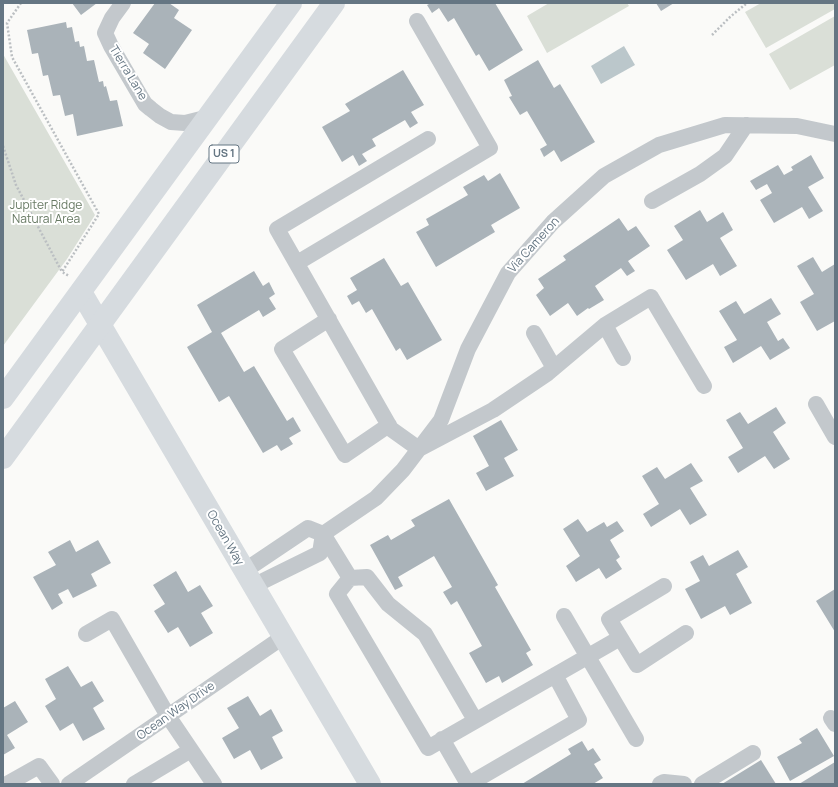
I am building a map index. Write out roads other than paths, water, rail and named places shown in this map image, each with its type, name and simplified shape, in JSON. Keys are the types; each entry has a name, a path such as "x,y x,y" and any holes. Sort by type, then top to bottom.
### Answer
{"main road":[{"name":"US 1","path":"3,398 77,286 209,117 292,3"},
{"name":"US 1","path":"3,458 334,3"},
{"name":"Ocean Way","path":"77,286 370,784"}],"street":[{"name":"Tierra Lane","path":"123,3 112,18 105,33 145,104 160,116 171,122 185,123 209,117"},
{"path":"297,263 490,148 417,21"},
{"name":"Via Cameron","path":"323,534 376,498 419,449 441,420 468,349 508,273 553,222 604,176 659,146 725,125 797,126 835,134"},
{"path":"652,201 700,174 725,156 746,125"},
{"path":"428,139 277,229 391,429 419,449 493,410 554,368 605,325 651,296 704,386"},
{"path":"329,319 282,348 346,455 389,426"},
{"path":"605,325 623,358"},
{"path":"534,333 554,368"},
{"path":"816,404 835,437"},
{"path":"249,578 308,528 323,534 350,578"},
{"path":"249,578 320,553 323,534"},
{"path":"475,720 425,634 388,604 367,577 350,578 337,594 428,748 620,638"},
{"path":"664,586 609,619 637,665 686,633"},
{"path":"564,616 636,739"},
{"path":"86,634 112,619 168,716 214,784"},
{"name":"Ocean Way Drive","path":"69,784 283,637"},
{"path":"442,739 469,784 579,720 555,675"},
{"path":"134,784 191,750"},
{"path":"702,784 753,753"},
{"path":"7,784 39,766 52,784"},
{"path":"660,784 664,782 683,784"}],"park label":[{"name":"Jupiter Ridge Natural Area","path":"46,213"}]}
